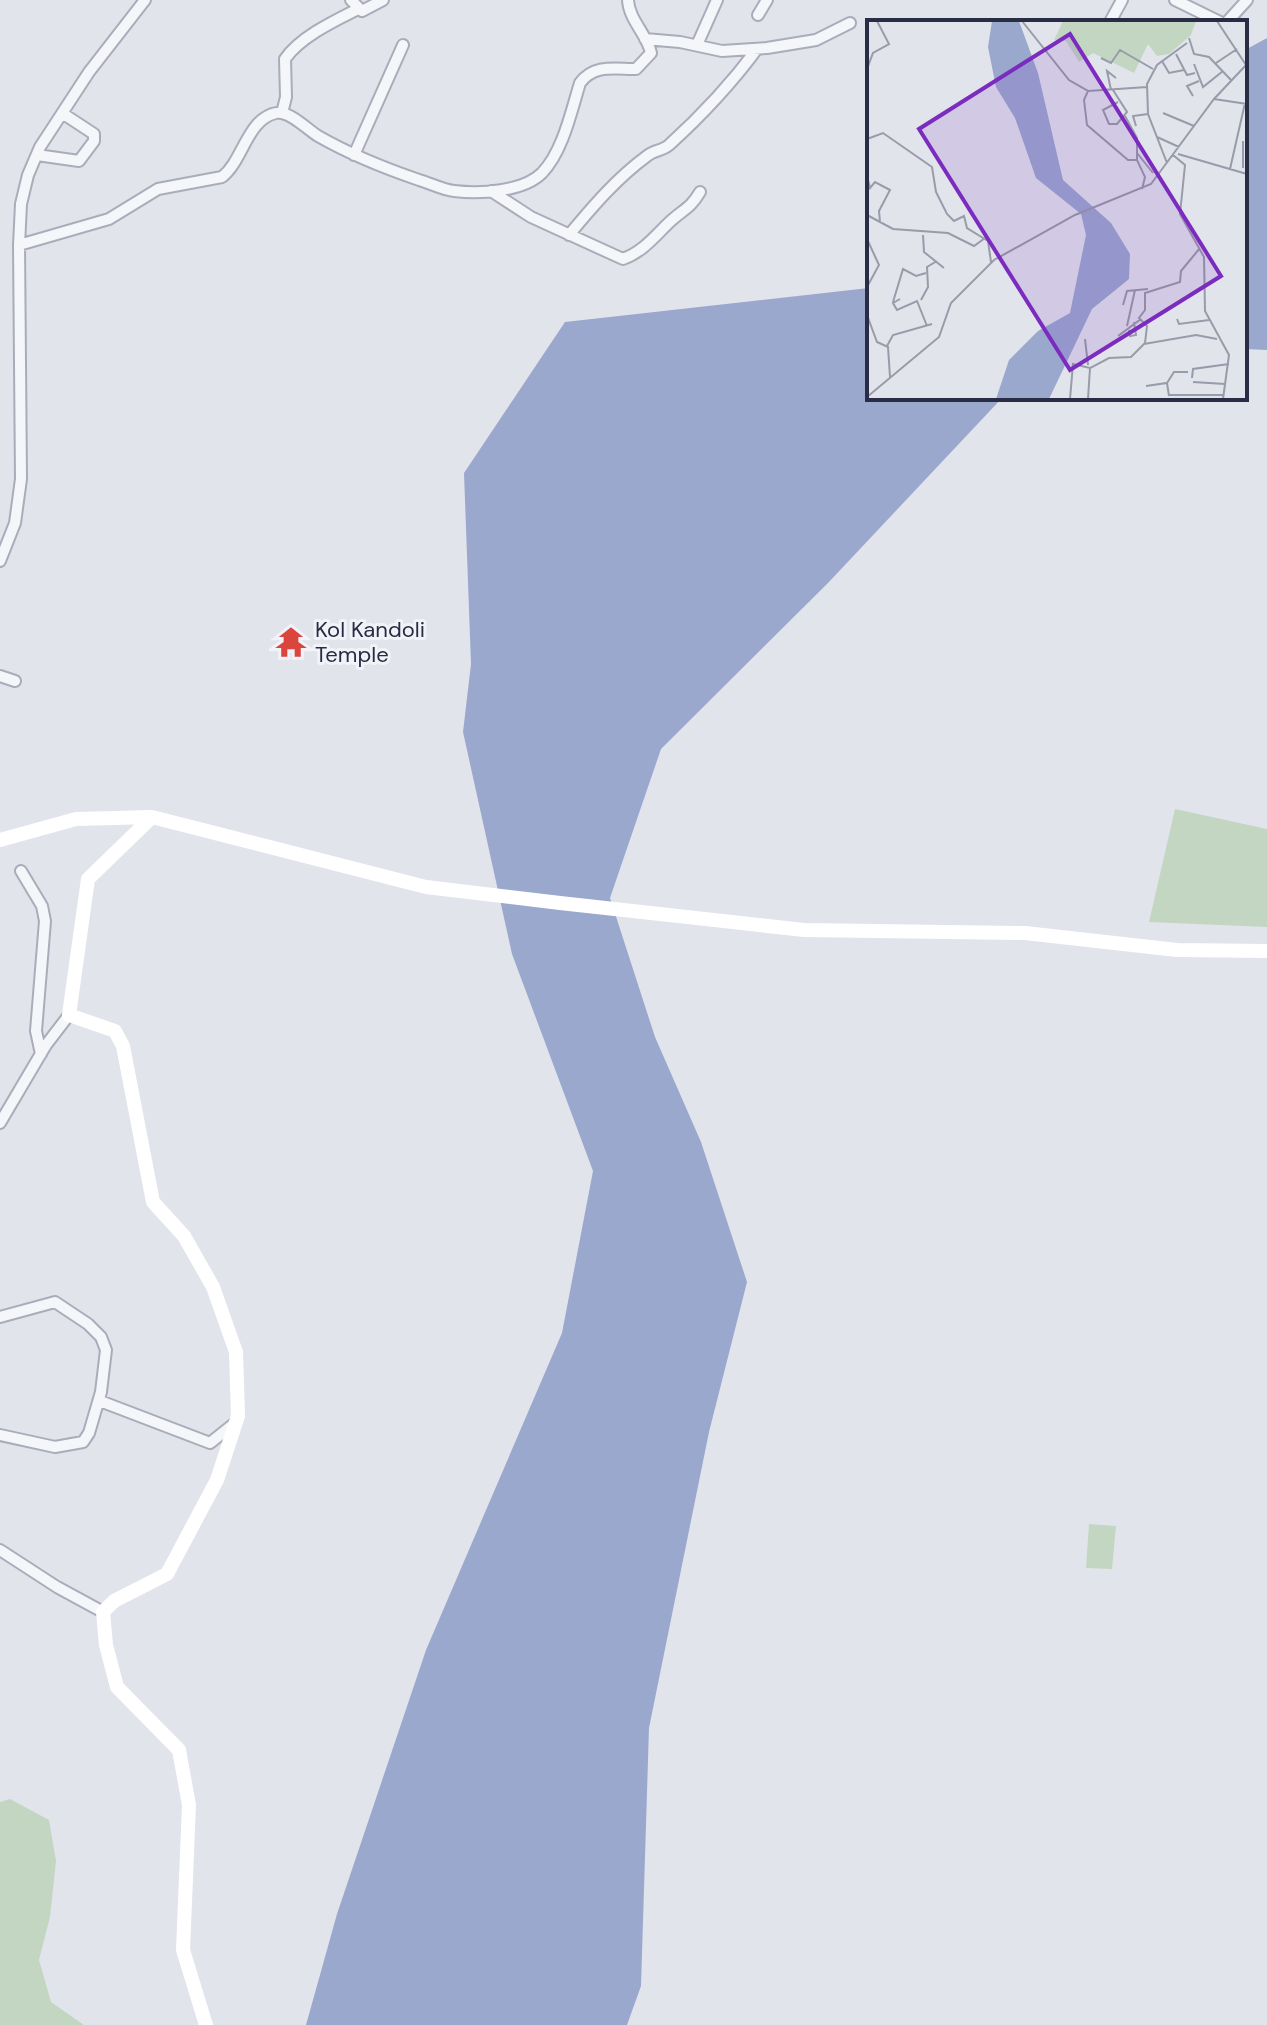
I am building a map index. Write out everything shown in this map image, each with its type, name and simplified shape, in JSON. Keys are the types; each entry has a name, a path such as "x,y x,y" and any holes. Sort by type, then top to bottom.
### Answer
{"main road":[{"path":"152,817 88,879 69,1015 115,1031 123,1046 153,1202 184,1236 213,1287 236,1352 239,1391 237,1422 217,1480 167,1574 114,1601 103,1612 106,1645 117,1687 179,1750 189,1805 183,1950 206,2025"},
{"path":"0,840 76,819 152,817 426,887 804,930 1025,933 1178,950 1267,951"}],"street":[{"path":"0,561 15,523 21,479 19,245 21,204 28,175 37,155 89,72 145,0"},
{"path":"282,113 286,97 285,59 288,55 355,5 363,11 383,0"},
{"path":"19,245 109,219 158,189 222,177 230,171 257,126 274,113 282,113 354,155 453,191 491,191 524,184 539,175 551,162 580,83 587,74 595,69 636,69 651,53 629,11 628,0"},
{"path":"697,45 717,0"},
{"path":"758,15 767,0"},
{"path":"1111,20 1122,0"},
{"path":"1229,20 1247,0"},
{"path":"1178,1 1204,19"},
{"path":"645,39 661,39 722,51 757,49 816,40 850,23"},
{"path":"354,155 403,45"},
{"path":"569,235 604,193 650,153 662,151 678,136 733,80 757,49"},
{"path":"37,155 79,161 94,141 94,134 62,113"},
{"path":"491,191 515,209 623,259 688,209 700,192"},
{"path":"0,676 15,681"},
{"path":"21,871 42,906 45,921 36,1031 41,1054"},
{"path":"0,1123 41,1054 69,1015"},
{"path":"0,1317 55,1302 88,1324 101,1337 106,1350 100,1401 89,1433 79,1444 55,1447 0,1435"},
{"path":"100,1401 210,1443 237,1422"},
{"path":"0,1550 103,1612"}],"green space":[{"path":"1175,809 1267,829 1267,927 1149,922"},
{"path":"1089,1524 1116,1526 1112,1569 1086,1568"},
{"path":"10,1799 49,1820 56,1861 50,1917 39,1960 51,2002 84,2025 0,2025 0,1802"}],"water":[{"path":"1267,38 1267,350 1247,349 1247,49"},
{"path":"867,288 867,400 1000,400 828,583 661,749 610,898 655,1037 701,1142 747,1282 709,1432 649,1728 641,1986 627,2025 306,2025 337,1914 426,1650 562,1333 593,1171 512,954 463,732 471,664 464,473 565,322"}],"place":[{"name":"Kol Kandoli Temple","path":"291,642"}]}
